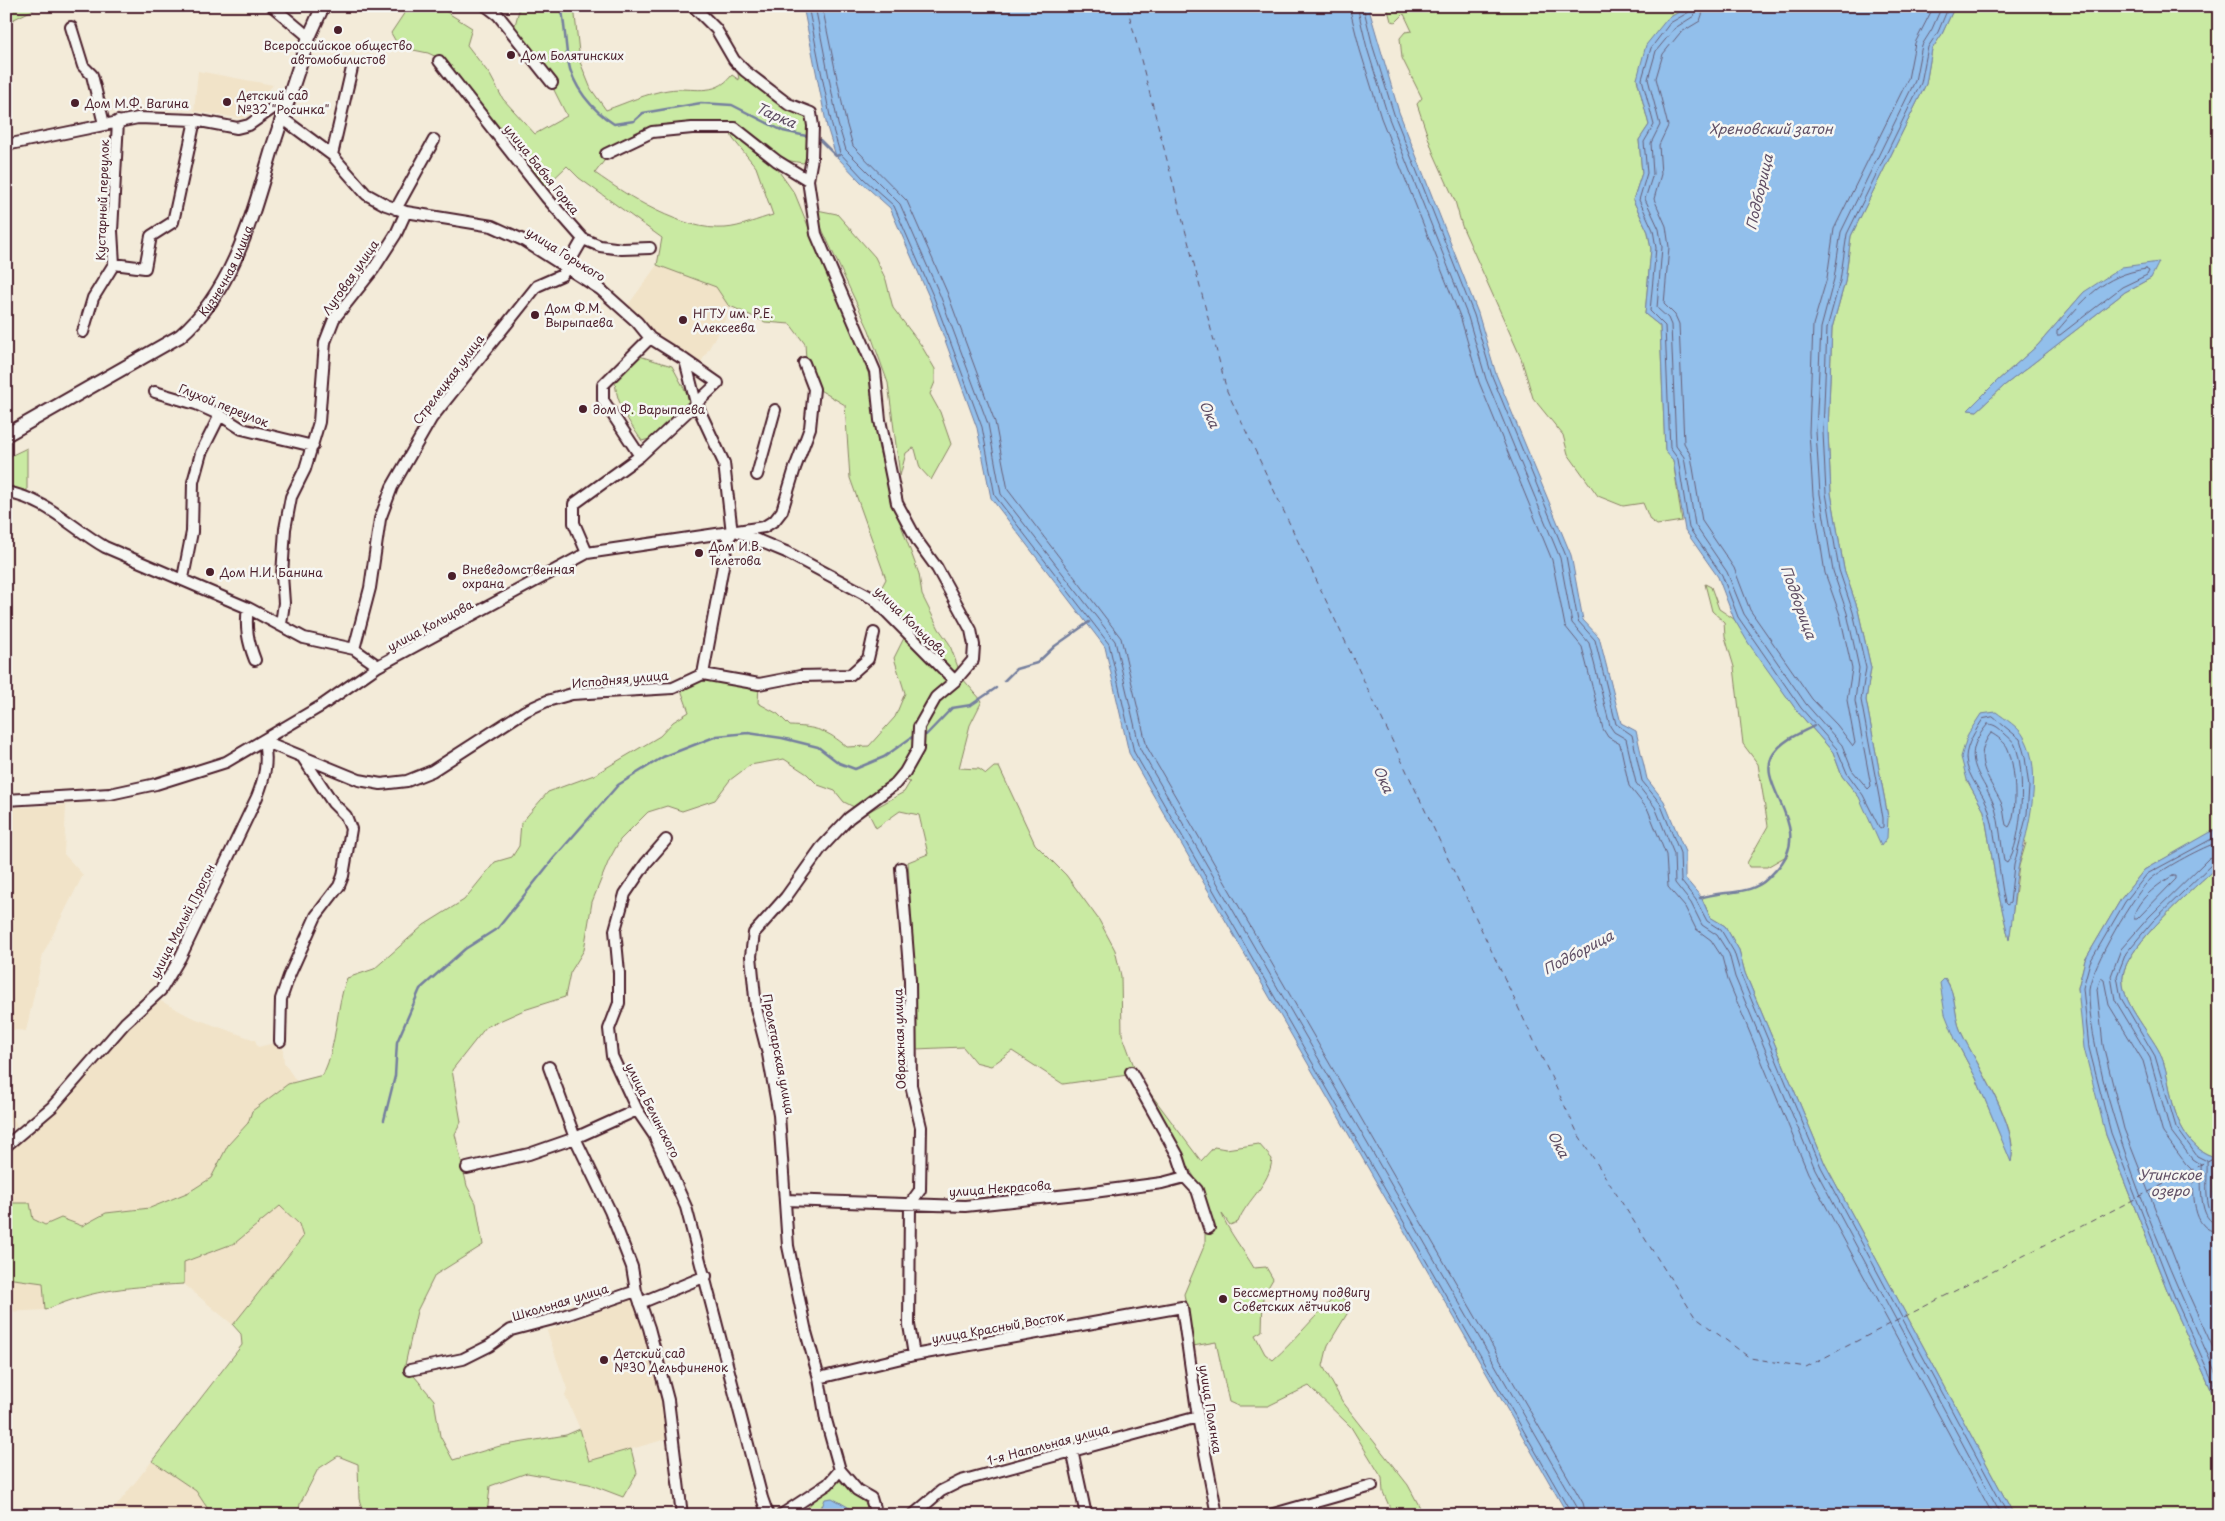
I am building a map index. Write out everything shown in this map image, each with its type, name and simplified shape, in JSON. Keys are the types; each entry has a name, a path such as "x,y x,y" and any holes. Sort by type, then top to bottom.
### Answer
{"main road":[{"name":"Кузнечная улица","path":"6,435 180,336 197,321 210,305 242,241 309,37 323,6"}],"street":[{"path":"272,6 309,37"},
{"path":"486,6 498,15 552,83"},
{"path":"606,154 652,132 692,128 735,128 777,161 808,180 813,126 810,113 788,104 739,65 734,60 716,29 693,6"},
{"path":"71,27 83,66 92,75 104,124"},
{"name":"улица Бабья Горка","path":"439,61 546,197 584,239 600,246 622,250 650,248"},
{"path":"332,155 352,68"},
{"path":"6,145 138,118 195,120 237,128 248,125 289,97"},
{"name":"улица Горького","path":"282,118 332,155 366,194 401,210 492,226 523,240 600,288 621,306 650,338 718,383 696,403"},
{"path":"114,264 145,268 151,236 173,222 195,120"},
{"name":"Кустарный переулок","path":"83,332 93,298 114,264 112,231 118,121"},
{"name":"Луговая улица","path":"281,624 284,603 282,575 285,529 291,497 313,446 319,422 325,342 334,319 373,270 396,234 401,210 434,140"},
{"name":"Пролетарская улица","path":"808,180 816,234 875,371 880,420 897,503 918,542 937,568 971,630 974,645 973,660 955,681 936,696 919,728 918,750 895,784 849,818 821,848 786,897 754,933 751,956 756,1008 768,1054 779,1115 788,1246 806,1332 819,1378 826,1420 840,1470"},
{"name":"Стрелецкая улица","path":"354,649 370,588 380,519 392,487 431,418 537,286 562,275 568,268 584,239"},
{"path":"640,456 603,400 603,386 650,338"},
{"path":"685,360 696,403 724,463 735,533 728,539 703,674 759,684 800,676 850,675 868,659 874,633"},
{"name":"улица Кольцова","path":"6,800 110,794 156,784 226,762 321,706 378,666 586,553 681,538 735,533 764,527 775,520 782,510 794,468 810,428 814,389 804,363"},
{"name":"Глухой переулок","path":"155,392 220,415 242,429 313,446"},
{"path":"586,553 574,523 574,504 640,456 696,403"},
{"path":"757,475 775,410"},
{"path":"183,578 192,532 193,482 201,452 220,415"},
{"path":"6,492 38,501 84,534 105,546 183,578 248,608 304,638 354,649 378,666"},
{"name":"улица Кольцова","path":"735,533 786,552 874,598 955,681"},
{"path":"248,608 247,629 249,644 255,660"},
{"name":"Исподняя улица","path":"264,741 359,780 381,784 407,781 432,771 525,711 547,701 572,694 673,688 703,674"},
{"name":"улица Малый Прогон","path":"6,1146 52,1108 125,1023 161,990 180,958 257,797 266,774 267,756 264,741"},
{"path":"280,1040 279,1014 288,976 316,916 339,886 343,876 350,836 346,816 333,803 303,758"},
{"name":"улица Белинского","path":"666,840 646,863 625,894 615,930 619,973 619,1003 609,1029 612,1056 638,1110 654,1135 686,1207 706,1276 762,1498 768,1515"},
{"name":"Овражная улица","path":"901,868 910,980 911,1085 922,1126 920,1190 910,1204"},
{"path":"549,1067 576,1138 610,1211 632,1267 636,1291 668,1400 682,1515"},
{"path":"1131,1072 1178,1156 1185,1177 1197,1190 1210,1228"},
{"path":"467,1168 529,1154 576,1138 638,1110"},
{"name":"улица Некрасова","path":"785,1200 965,1206 1162,1183 1185,1177"},
{"path":"910,1204 909,1315 914,1355"},
{"path":"640,1303 706,1276"},
{"name":"Школьная улица","path":"410,1370 463,1359 489,1346 511,1330 557,1318 636,1291"},
{"name":"улица Красный Восток","path":"819,1378 914,1355 1182,1307"},
{"name":"улица Полянка","path":"1182,1307 1198,1418 1217,1515"},
{"name":"1-я Напольная улица","path":"919,1514 942,1491 961,1481 1198,1418"},
{"path":"1072,1450 1086,1515"},
{"path":"781,1515 828,1484 840,1470 857,1490 871,1498 876,1515"},
{"path":"1270,1515 1372,1486"}],"shaded area":[{"name":"Детский сад №32 \"Росинка\"","path":"198,71 273,85 244,119 194,111"},
{"name":"НГТУ им. Р.Е. Алексеева","path":"657,265 716,287 728,305 729,313 699,366 647,327 626,308"},
{"path":"66,805 64,854 83,875 43,954 26,1031 6,1029 6,808"},
{"path":"159,1000 191,1017 255,1040 258,1047 282,1041 284,1063 297,1082 287,1085 252,1111 248,1123 228,1145 211,1178 189,1192 150,1208 106,1213 82,1226 61,1218 45,1225 6,1203 6,1148 142,1013"},
{"path":"6,1100 17,1126 12,1128 6,1114"},
{"path":"280,1205 299,1224 303,1237 233,1325 184,1284 184,1262 235,1243"},
{"path":"6,1278 43,1283 45,1310 6,1312"},
{"name":"Детский сад №30 Дельфиненок","path":"636,1297 670,1438 589,1461 580,1429 565,1395 567,1389 547,1331"},
{"path":"152,1461 196,1491 212,1515 109,1515"}],"green space":[{"path":"6,6 41,6 6,23"},
{"path":"409,6 437,6 472,28 467,45 490,75 503,99 535,134 567,116 553,88 556,84 513,33 520,6 574,6 580,62 591,89 606,110 660,91 710,89 725,82 732,75 739,80 737,67 795,113 807,116 810,128 810,157 803,163 778,159 731,125 650,128 607,157 595,173 640,202 657,211 691,224 725,228 743,225 773,215 756,167 733,139 730,132 738,133 775,166 795,194 869,375 878,445 891,498 919,574 922,595 939,629 949,643 962,678 982,701 970,725 959,768 979,769 986,774 994,767 999,767 1035,844 1066,875 1099,920 1115,950 1121,976 1122,1034 1138,1077 1201,1161 1214,1147 1226,1149 1259,1144 1272,1159 1267,1177 1238,1222 1230,1225 1222,1214 1232,1234 1254,1268 1266,1267 1273,1279 1263,1296 1262,1331 1255,1335 1265,1354 1273,1360 1340,1293 1350,1309 1328,1345 1323,1366 1342,1401 1408,1485 1424,1515 1393,1515 1383,1492 1382,1478 1351,1427 1309,1386 1268,1406 1238,1406 1229,1402 1216,1342 1193,1346 1184,1294 1205,1244 1205,1229 1214,1227 1201,1189 1135,1074 1063,1084 1012,1051 991,1066 975,1062 963,1047 915,1049 914,959 908,862 928,854 919,815 900,811 876,828 868,812 904,792 910,782 901,778 877,790 854,807 844,802 835,791 818,785 807,774 784,759 750,765 730,780 715,800 682,811 667,806 648,812 620,840 609,860 592,902 584,950 570,973 565,997 524,1010 486,1027 452,1070 461,1122 455,1134 467,1186 476,1203 483,1245 435,1275 417,1311 405,1365 434,1400 440,1436 453,1460 500,1446 566,1435 580,1429 589,1461 631,1449 637,1473 623,1497 589,1484 527,1473 490,1486 487,1515 364,1515 359,1499 358,1464 338,1456 318,1469 300,1504 298,1515 212,1515 196,1491 152,1461 242,1345 241,1334 233,1325 303,1237 299,1224 280,1206 235,1243 184,1262 184,1284 130,1288 97,1293 45,1310 43,1283 6,1278 6,1203 30,1203 33,1219 45,1225 61,1218 82,1226 106,1213 150,1208 189,1192 211,1178 228,1145 248,1123 252,1111 288,1084 323,1075 331,1051 340,1002 347,978 374,969 424,925 464,900 495,862 512,857 519,846 521,823 548,792 594,775 660,736 673,722 689,712 680,687 703,676 759,685 758,703 778,714 790,726 807,727 827,733 847,747 869,746 895,717 905,693 894,658 909,628 877,596 886,579 850,478 845,405 818,389 806,359 805,344 790,324 765,322 728,305 716,287 657,265 662,238 579,178 567,166 544,188 441,59 428,53 399,47 391,33"},
{"path":"1387,6 1689,6 1667,19 1637,79 1649,125 1639,140 1642,173 1633,200 1648,232 1651,249 1645,314 1660,326 1665,450 1673,460 1682,521 1657,525 1650,520 1643,503 1623,506 1598,496 1568,454 1563,435 1533,398 1521,358 1462,226 1455,201 1433,152 1417,104 1422,98 1402,58 1400,38 1405,32 1412,31 1404,14 1396,22 1391,21"},
{"path":"1955,6 2219,6 2219,838 2216,830 2144,870 2121,899 2085,960 2078,988 2106,1135 2171,1300 2219,1407 2219,1515 2014,1515 1825,1164 1745,973 1739,950 1725,926 1711,918 1701,897 1748,890 1762,884 1773,874 1788,855 1767,867 1749,867 1747,863 1768,826 1758,764 1743,744 1734,667 1725,637 1724,622 1712,611 1705,584 1711,587 1719,609 1734,619 1797,711 1833,752 1842,776 1859,797 1888,817 1866,700 1871,668 1858,610 1844,569 1831,493 1828,432 1832,328 1845,282 1851,236 1926,84 1932,49 1942,34","holes":["2151,278 2125,292 2005,385 1977,411 1969,410 1996,382 2038,345 2084,292","1967,780 2026,843 2019,866 2009,939 1997,887 1984,811","1945,978 1953,997 1961,1032 2003,1114 2012,1148 2011,1161 1976,1078 1955,1039"]},
{"path":"817,210 837,214 875,257 886,280 893,308 921,345 935,369 935,382 930,394 940,412 951,444 931,480 920,468 915,449 913,448 906,453 900,476 888,383 869,330 821,227"},
{"path":"636,355 672,366 692,403 660,436 642,441 628,420 621,405 615,380"},
{"path":"27,448 27,492 6,490 6,458"},
{"path":"2219,865 2219,1226 2213,1192 2212,1156 2194,1144 2181,1126 2174,1108 2160,1053 2130,1005 2123,985 2123,975 2127,963 2136,948 2149,933"},
{"path":"836,1478 866,1504 870,1515 853,1515 840,1502 821,1506 819,1515 800,1515"}],"water":[{"name":"Ока","path":"803,6 1368,6 1399,112 1478,313 1496,374 1571,555 1583,620 1599,637 1621,723 1636,731 1647,779 1664,801 1685,852 1685,878 1701,897 1710,917 1725,926 1739,950 1745,973 1825,1164 2014,1515 1568,1515 1129,753 1105,647 991,498 977,428 930,299 890,208 836,156 827,127"},
{"name":"Хреновский затон","path":"1689,6 1955,6 1942,34 1932,49 1926,84 1851,236 1845,282 1832,328 1828,432 1831,493 1844,569 1858,610 1871,668 1866,700 1888,817 1887,838 1881,846 1859,797 1842,776 1833,752 1797,711 1749,644 1734,619 1718,577 1685,530 1673,460 1665,451 1660,326 1645,314 1651,249 1648,232 1633,200 1642,173 1639,140 1649,125 1637,79 1646,45 1667,19"},
{"path":"2159,262 2151,278 2125,292 2005,385 1977,411 1968,410 2038,345 2084,292 2122,267"},
{"path":"1996,712 2022,733 2030,751 2034,783 2030,818 2017,873 2009,940 1997,887 1984,811 1967,780 1961,757 1968,734 1981,714"},
{"name":"Утинское озеро","path":"2216,829 2219,838 2219,865 2164,917 2136,948 2127,963 2123,975 2123,985 2130,1005 2160,1053 2174,1108 2181,1126 2194,1144 2212,1156 2213,1192 2219,1226 2219,1407 2171,1300 2106,1135 2084,1048 2078,988 2085,960 2121,899 2144,870"},
{"path":"1945,978 1952,992 1961,1032 2003,1114 2012,1148 2011,1162 1976,1078 1955,1039 1945,1014 1940,983"},
{"path":"832,1498 848,1507 853,1515 819,1515 825,1499"}],"waterway":[{"name":"Тарка","path":"561,6 568,60 574,79 584,96 598,112 614,124 634,121 643,113 701,103 732,105 783,131 811,137"},
{"name":"Тарка","path":"816,139 820,140 836,156 839,155"},
{"path":"1004,681 1016,669 1037,663 1055,646 1089,622"},
{"path":"926,735 952,708 971,705 996,688"},
{"name":"Подборица","path":"1700,898 1755,887 1764,882 1776,870 1787,854 1790,838 1788,822 1771,779 1769,765 1774,753 1782,744 1814,726"},
{"path":"384,1120 395,1076 397,1042 420,989 465,949 498,928 554,858 618,785 663,757 717,736 748,733 782,738 818,747 839,763 855,769 884,757 912,737"}],"ferry route":[{"path":"1127,6 1227,391 1578,1134 1695,1317 1750,1358 1806,1367 2219,1156"}],"place":[{"name":"Всероссийское общество автомобилистов","path":"338,30"},
{"name":"Дом Болятинских","path":"511,55"},
{"name":"Детский сад №32 \"Росинка\"","path":"227,102"},
{"name":"Дом М.Ф. Вагина","path":"75,103"},
{"name":"Дом Ф.М. Вырыпаева","path":"535,315"},
{"name":"НГТУ им. Р.Е. Алексеева","path":"683,320"},
{"name":"дом Ф. Варыпаева","path":"583,409"},
{"name":"Дом И.В. Телетова","path":"699,553"},
{"name":"Дом Н.И. Банина","path":"210,572"},
{"name":"Вневедомственная охрана","path":"452,576"},
{"name":"Бессмертному подвигу Советских лётчиков","path":"1223,1299"},
{"name":"Детский сад №30 Дельфиненок","path":"604,1360"}]}
